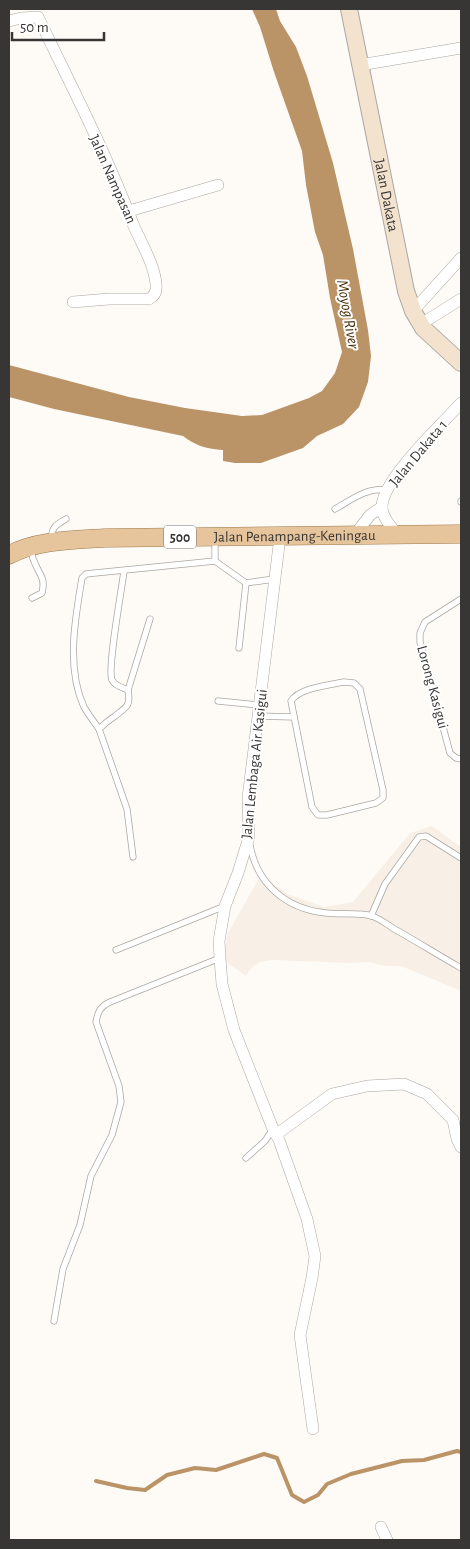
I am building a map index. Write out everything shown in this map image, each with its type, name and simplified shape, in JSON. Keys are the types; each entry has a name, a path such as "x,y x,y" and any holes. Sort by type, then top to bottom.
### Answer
{"main road":[{"name":"Jalan Penampang-Keningau","path":"9,555 32,547 52,543 104,538 461,534"}],"street":[{"name":"Jalan Dakata","path":"349,9 406,291 417,318 461,363"},
{"name":"Jalan Nampasan","path":"9,21 38,17 120,188 157,284 156,292 149,299 109,299 73,302"},
{"path":"360,65 461,48"},
{"path":"129,211 218,184"},
{"path":"417,318 461,258"},
{"path":"417,318 461,299"},
{"name":"Jalan Dakata 1","path":"382,507 386,490 396,474 461,403"},
{"path":"354,536 370,515 382,507 387,522 398,535"},
{"name":"Jalan Lembaga Air Kasigui","path":"280,537 248,798 249,836 238,873 225,906 219,941 222,984 234,1030 275,1131 307,1219 315,1256 300,1335 313,1429"},
{"path":"275,1131 332,1094 367,1086 404,1084 427,1094 457,1122 457,1139 461,1147"},
{"path":"381,1527 387,1540"}],"lane":[{"path":"335,509 369,491 377,489 386,490"},
{"path":"52,543 52,530 54,526 66,518"},
{"path":"215,538 215,561"},
{"path":"32,547 33,560 42,575 44,585 42,593 32,598"},
{"path":"133,857 127,809 99,729 84,708 75,683 74,630 82,578 86,574 215,561 246,583 274,579"},
{"path":"124,571 111,673 115,685 128,690"},
{"path":"239,648 246,583"},
{"name":"Lorong Kasigui","path":"461,599 425,622 422,626 420,642 450,753 456,758 461,759"},
{"path":"99,729 124,710 130,699 128,690 150,619"},
{"path":"354,683 360,688 383,790 383,798 376,803 327,815 318,815 312,807 294,718 291,701 294,696 302,691 336,684 354,683"},
{"path":"218,701 294,718"},
{"path":"249,836 252,858 261,877 285,900 303,908 324,913 371,916 461,968"},
{"path":"371,916 385,884 419,838 426,836 461,858"},
{"path":"116,950 225,906"},
{"path":"54,1320 63,1269 80,1225 91,1176 112,1135 121,1102 119,1086 96,1022 98,1011 101,1006 110,1002 220,958"},
{"path":"246,1158 275,1131"}],"shaded area":[{"path":"432,826 461,847 461,991 401,966 386,966 368,962 272,960 260,962 253,966 246,976 225,961 228,933 258,880 264,873 274,884 288,894 324,907 353,902 410,833"}],"water":[{"name":"Moyog River","path":"252,9 276,9 280,21 296,47 307,76 333,163 353,249 371,356 368,382 359,407 343,424 317,436 303,448 261,463 235,463 223,461 223,450 202,446 183,436 54,409 9,397 9,365 129,397 185,408 242,416 262,415 309,398 322,391 335,373 342,352 323,255 315,232 302,151 260,27"}],"waterway":[{"path":"96,1481 145,1490 167,1475 195,1468 216,1470 264,1454 277,1458 292,1495 304,1502 318,1495 327,1484 351,1474 402,1461 424,1460 457,1451 461,1452"}]}
